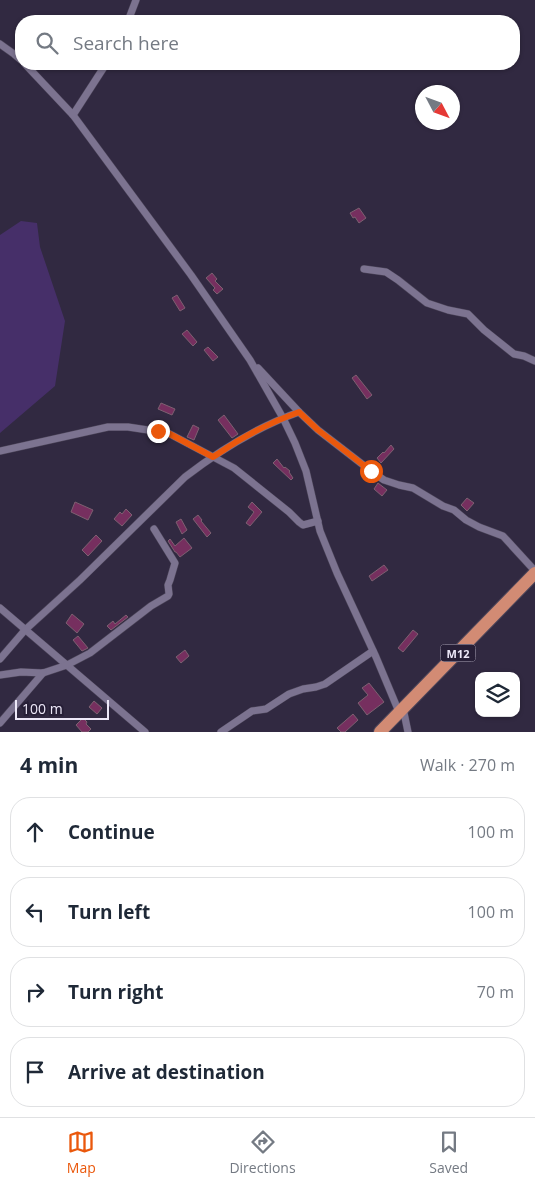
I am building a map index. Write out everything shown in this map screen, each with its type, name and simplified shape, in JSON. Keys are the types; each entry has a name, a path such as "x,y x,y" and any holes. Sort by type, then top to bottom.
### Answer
{"highway":[{"name":"M12","path":"380,732 535,572"}],"street":[{"path":"130,15 136,0"},
{"path":"0,44 15,55"},
{"path":"31,70 73,115 191,274 250,360 283,418 306,471 320,531 337,573 401,710 408,732"},
{"path":"73,115 102,70"},
{"path":"364,269 386,272 427,303 468,314 484,330 514,354 535,361"},
{"path":"250,360 299,412 337,446 384,480 413,488 443,506 454,510 466,520 479,527 503,536 535,572"},
{"path":"0,659 25,630 80,580 184,477 235,442 299,412"},
{"path":"0,451 108,428 128,427 168,433 234,468 303,525 318,521"},
{"path":"0,675 21,672 43,673 67,665 90,653 151,606 168,596 168,584 175,563 154,529"},
{"path":"0,608 145,732"},
{"path":"221,732 252,711 266,709 289,694 325,684 373,651"},
{"path":"0,723 43,673"}],"shaded area":[{"path":"21,221 37,223 40,247 65,321 55,386 0,433 0,235"}],"building":[{"path":"359,208 366,218 359,223 350,213"},
{"path":"212,273 217,279 215,281 223,289 217,294 213,290 215,288 206,278"},
{"path":"177,295 185,308 180,311 172,298"},
{"path":"187,330 197,342 193,346 182,334"},
{"path":"208,347 218,357 213,361 204,350"},
{"path":"356,375 372,395 367,399 352,378"},
{"path":"161,403 175,409 172,415 158,409"},
{"path":"224,415 238,434 232,438 218,420"},
{"path":"193,425 199,428 194,440 187,437"},
{"path":"391,445 394,449 381,463 377,458"},
{"path":"277,459 284,468 290,471 293,478 291,480 273,463"},
{"path":"378,483 387,490 382,496 374,489"},
{"path":"467,498 474,503 467,511 461,505"},
{"path":"75,502 93,510 88,520 71,512"},
{"path":"252,502 262,512 250,526 246,523 254,512 248,507"},
{"path":"126,509 132,515 122,526 114,519 120,512 122,514"},
{"path":"198,515 211,533 207,537 193,519"},
{"path":"181,519 187,530 182,534 176,522"},
{"path":"96,535 102,541 88,556 82,550"},
{"path":"184,538 192,548 180,557 168,541 170,539 175,546"},
{"path":"384,565 388,570 372,581 369,576"},
{"path":"72,614 84,624 77,633 66,623"},
{"path":"126,615 128,617 111,630 107,626 113,621 115,624"},
{"path":"413,630 418,634 403,652 398,648"},
{"path":"78,636 88,648 82,651 73,640"},
{"path":"185,650 189,656 181,663 176,657"},
{"path":"369,683 384,702 367,715 358,703 368,695 362,688"},
{"path":"94,701 102,708 97,714 89,707"},
{"path":"353,714 358,720 345,732 341,732 337,728"},
{"path":"83,718 91,729 88,732 82,732 76,725"}],"route":[{"path":"158,431 168,433 213,457 235,442 299,412 337,446 371,471"}]}
